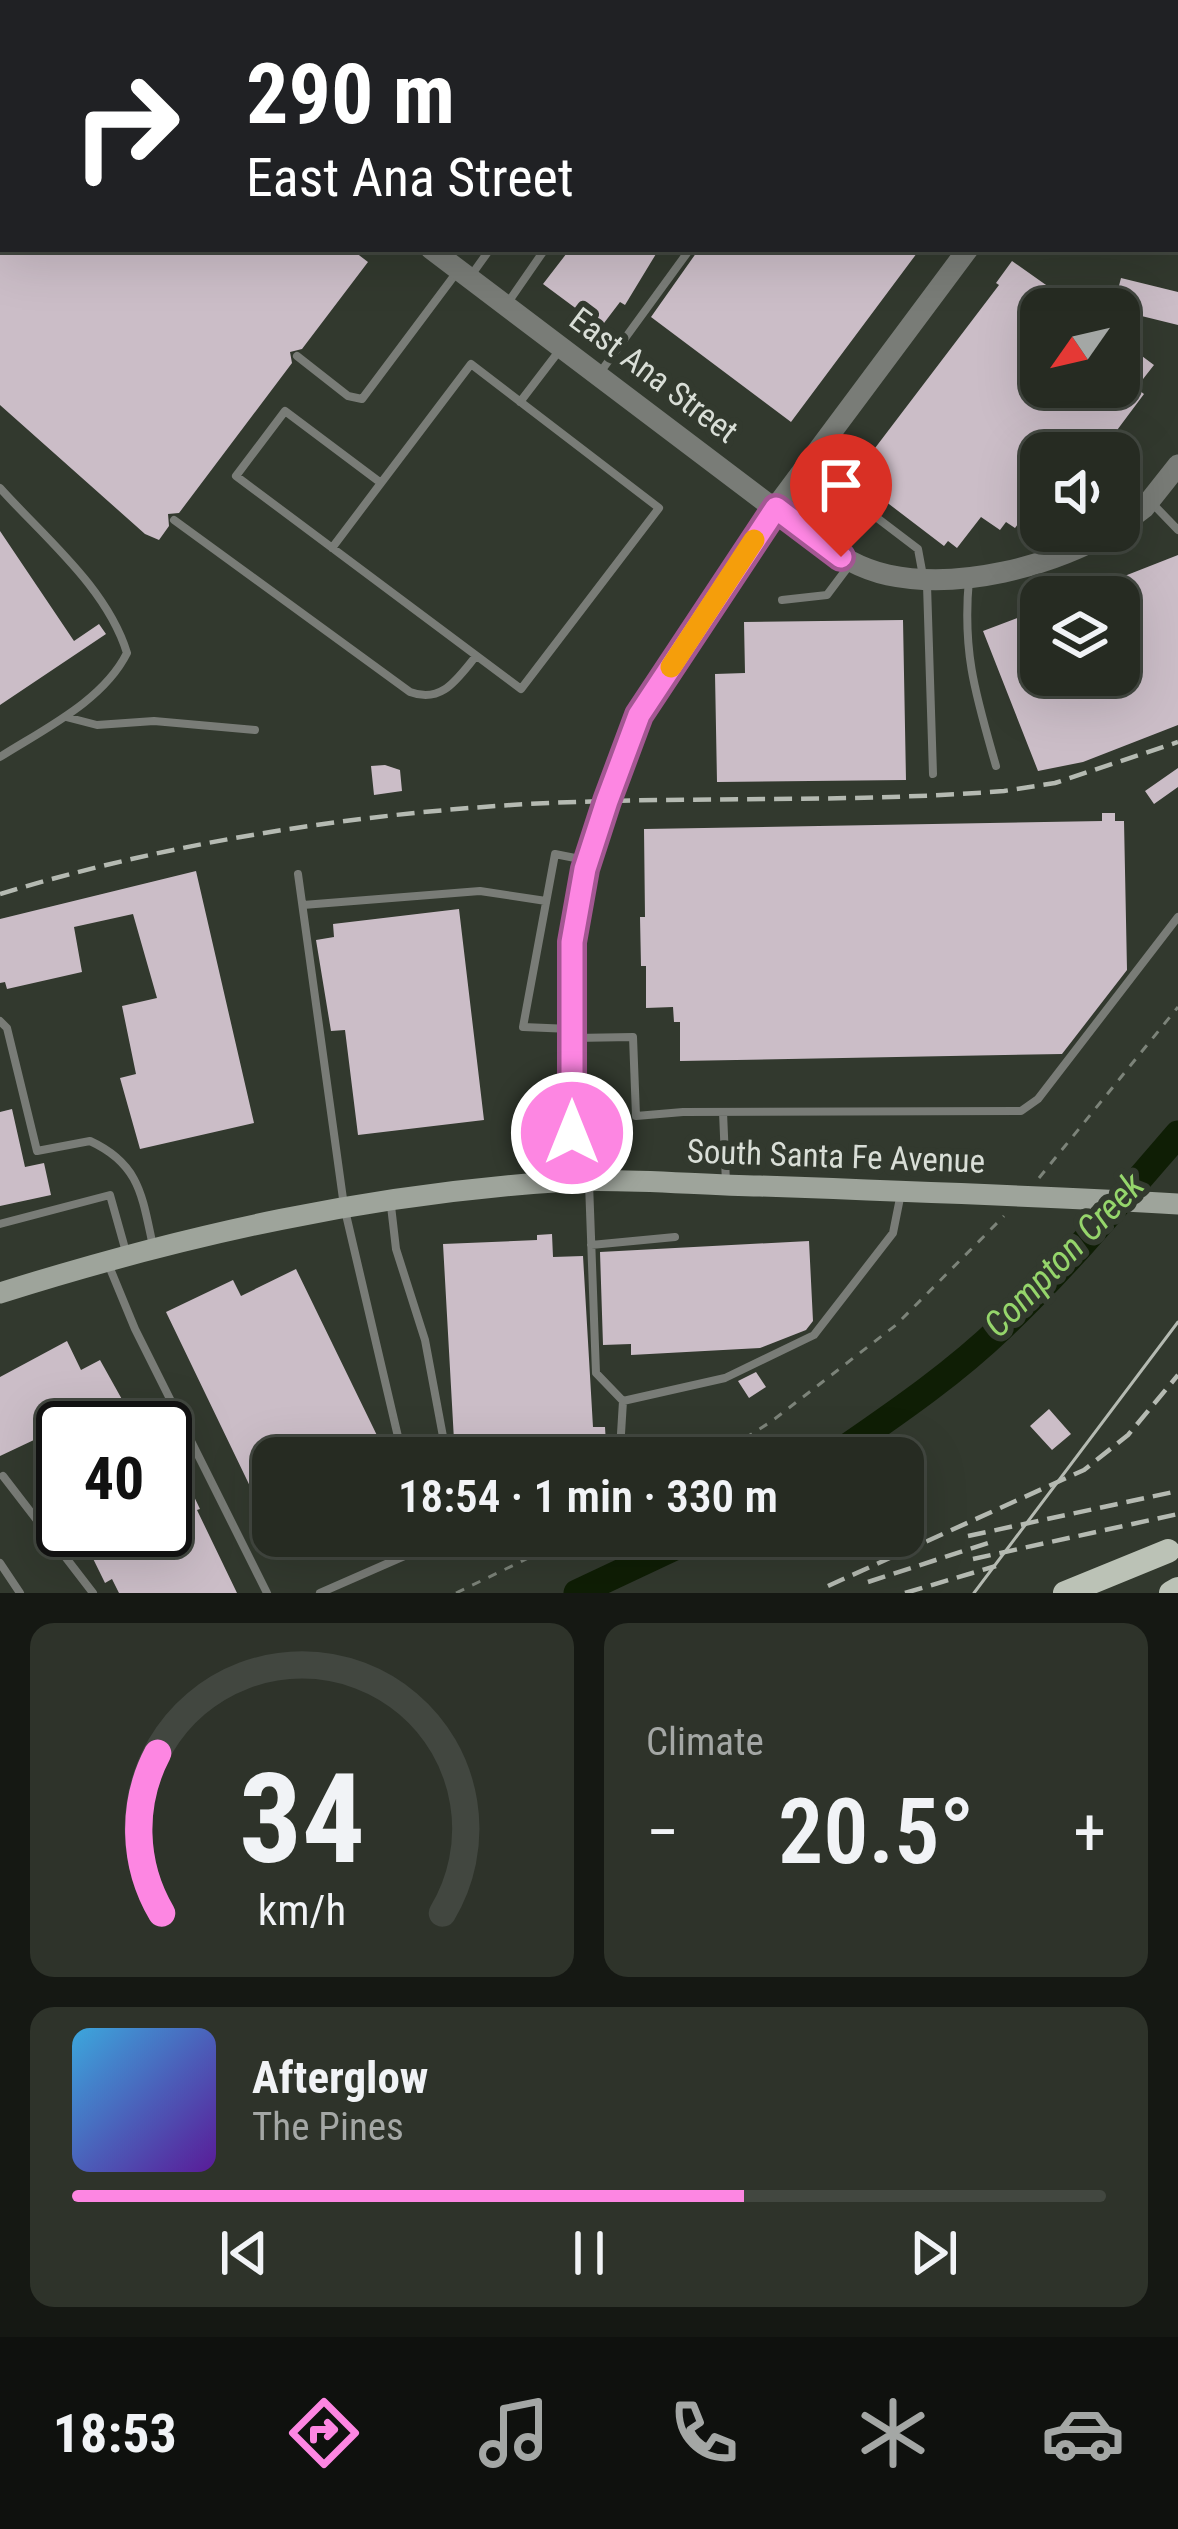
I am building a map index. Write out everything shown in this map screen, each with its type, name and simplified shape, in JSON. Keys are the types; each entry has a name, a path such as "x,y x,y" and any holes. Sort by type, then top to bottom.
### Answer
{"main road":[{"name":"South Santa Fe Avenue","path":"0,1293 153,1246 344,1206 581,1181 1178,1204"},
{"path":"1065,1593 1168,1551"}],"street":[{"name":"East Ana Street","path":"434,252 813,538 852,562 887,575 969,577 1038,564 1064,552"},
{"path":"581,1181 572,942 588,861 639,715 776,508 966,252"},
{"name":"East Ana Street","path":"1140,509 1178,465"}],"lane":[{"path":"297,356 348,396 362,399 487,252"},
{"path":"506,306 543,252"},
{"path":"598,375 688,252"},
{"path":"520,402 561,347"},
{"path":"332,548 471,364 659,508 521,689 476,656 332,548 236,476 285,411 381,483"},
{"path":"0,488 118,622 128,653 116,675 0,758"},
{"path":"847,495 918,549 924,577 933,773"},
{"path":"1150,501 1178,530"},
{"path":"174,520 410,692 425,698 442,693 476,656"},
{"path":"782,599 827,595 852,562"},
{"path":"969,577 964,628 969,670 996,766"},
{"path":"64,716 98,725 154,721 255,730"},
{"path":"588,861 555,854 523,1027 633,1037 636,1116 1021,1111 1038,1099 1178,917"},
{"path":"298,874 344,1206 398,1437"},
{"path":"302,905 479,891 546,901"},
{"path":"0,1021 7,1028 37,1151 90,1141 125,1163 135,1178 153,1246"},
{"path":"723,1112 726,1185"},
{"path":"581,1181 591,1245 596,1373 622,1401 621,1437"},
{"path":"622,1401 725,1378 814,1336 893,1234 902,1191"},
{"path":"0,1224 110,1195 116,1256 135,1329 268,1593"},
{"path":"390,1198 396,1249 424,1340 443,1437"},
{"path":"591,1245 675,1237"},
{"path":"3,1476 93,1593"},
{"path":"320,1593 402,1557"},
{"path":"0,1564 20,1593"}],"path":[{"path":"1047,1169 1178,1007"},
{"path":"747,1437 896,1325 994,1226"},
{"path":"456,1593 531,1557"}],"building":[{"path":"0,252 355,252 368,262 302,349 290,352 292,363 179,513 168,514 169,526 159,540 145,534 0,405"},
{"path":"568,252 657,252 625,305 620,302 601,327 543,284"},
{"path":"697,252 918,252 791,422 651,317"},
{"path":"1012,261 1050,288 1020,288 1020,408 1134,408 1116,432 1020,432 1020,522 1015,528 1006,522 1000,530 981,517 957,548 948,541 944,546 885,501 881,507 860,491 864,485 853,477 999,285"},
{"path":"1121,278 1178,292 1178,325 1140,316 1140,288 1118,288"},
{"path":"1140,355 1154,365 1140,383"},
{"path":"0,531 74,641 99,624 106,634 0,705"},
{"path":"1178,555 1178,725 1083,762 1038,771 983,631 1020,617 1020,696 1140,696 1140,576 1124,576"},
{"path":"903,620 906,780 717,782 715,674 745,673 744,622"},
{"path":"371,766 400,770 402,791 374,795"},
{"path":"1178,768 1178,787 1154,804 1145,791"},
{"path":"1102,813 1115,813 1115,821 1124,821 1127,970 1062,1054 680,1061 680,1022 674,1022 673,1007 646,1008 640,917 645,917 644,829 1102,821"},
{"path":"196,871 254,1123 140,1149 120,1078 136,1074 122,1006 157,998 133,914 74,927 82,972 7,989 5,982 0,983 0,919"},
{"path":"459,909 484,1120 358,1135 345,1030 331,1031 316,940 334,937 333,924"},
{"path":"12,1109 25,1167 44,1163 51,1195 0,1206 0,1112"},
{"path":"552,1234 553,1257 583,1256 593,1427 605,1427 606,1437 454,1437 443,1244 537,1240 537,1235"},
{"path":"809,1241 813,1321 806,1330 760,1348 631,1355 631,1344 603,1345 600,1252"},
{"path":"296,1269 378,1437 252,1437 252,1490 166,1312 233,1280 241,1296"},
{"path":"67,1341 81,1370 100,1360 123,1401 36,1401 36,1439 0,1456 0,1377"},
{"path":"756,1372 766,1387 749,1398 738,1381"},
{"path":"1049,1409 1071,1434 1052,1450 1030,1426"},
{"path":"192,1492 237,1593 119,1593 112,1579 105,1583 92,1557 192,1557"}],"waterway":[{"name":"Compton Creek","path":"861,1437 941,1380 1002,1327 1178,1134"},
{"name":"Compton Creek","path":"577,1593 653,1557"}],"tram line":[{"path":"974,1593 1178,1322"}],"railway":[{"path":"0,894 189,847 317,825 511,805 1004,791 1055,783 1178,742"},
{"path":"828,1586 1084,1470 1128,1435 1178,1375"},
{"path":"968,1536 1178,1491"},
{"path":"973,1559 1178,1514"},
{"path":"868,1582 988,1543"},
{"path":"905,1593 996,1566"}],"slow traffic":[{"path":"671,667 754,540"}],"route":[{"path":"572,1133 572,942 585,869 639,715 776,508 841,557"}]}
